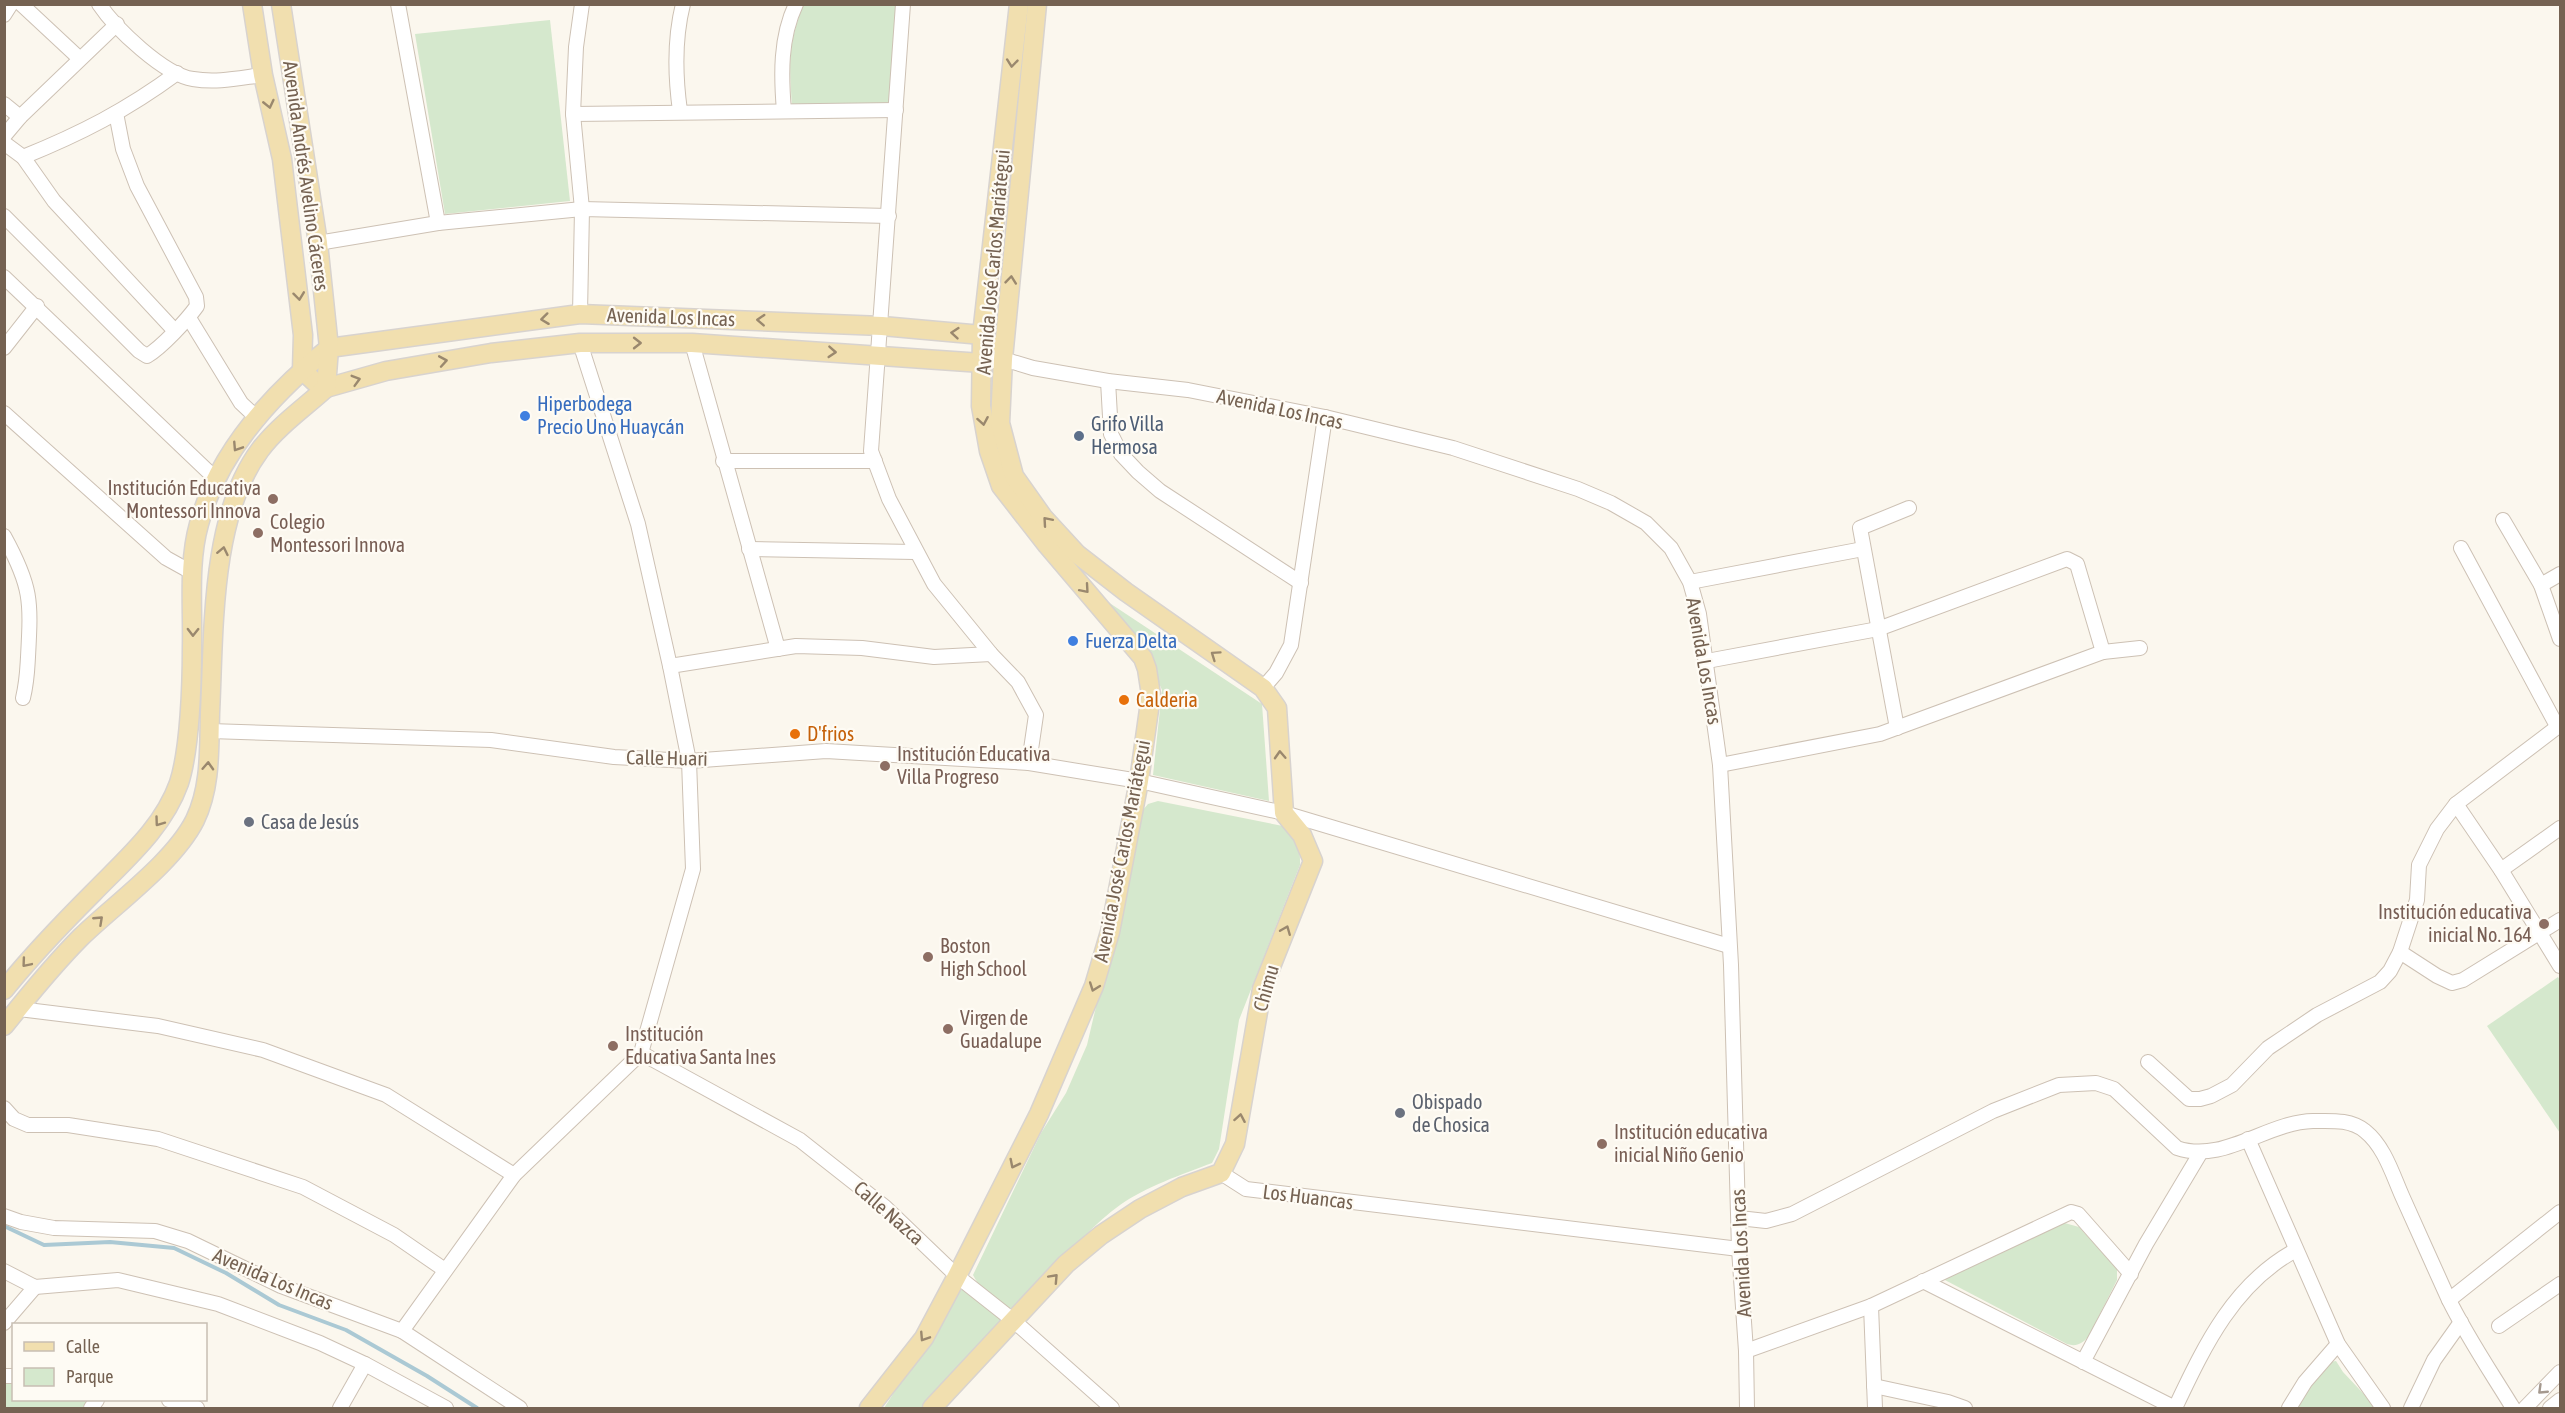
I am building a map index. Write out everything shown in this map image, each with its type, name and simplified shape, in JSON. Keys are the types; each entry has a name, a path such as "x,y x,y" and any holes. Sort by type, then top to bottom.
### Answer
{"main road":[{"name":"Avenida Andrés Avelino Cáceres","path":"252,4 263,75 282,159 303,335 302,370"},
{"name":"Avenida Andrés Avelino Cáceres","path":"280,4 318,243 329,348 326,388"},
{"name":"Avenida José Carlos Mariátegui","path":"869,1408 924,1338 1039,1114 1095,986 1110,932 1139,781 1150,695 1148,669 1143,658 1047,545 1001,486 989,452 981,406 982,335 1019,4"},
{"name":"Avenida José Carlos Mariátegui","path":"1037,4 1003,359 1000,423 1014,476 1042,517 1077,554 1126,592 1263,688"},
{"path":"282,159 305,157"},
{"name":"Avenida Los Incas","path":"329,348 580,314 882,326 982,335"},
{"path":"982,335 1003,359"},
{"name":"Avenida Los Incas","path":"326,388 409,367 491,353 580,343 692,343 982,363"},
{"path":"4,990 29,959 147,838 167,811 180,781 186,741 192,675 193,573 199,525 217,480 238,444 258,418 302,370 329,348"},
{"path":"4,1026 80,938 167,858 194,821 207,784 216,584 234,497 261,448 296,413 326,388 316,383 302,370"},
{"path":"1263,688 1277,708 1284,813"},
{"name":"Chimu","path":"1221,1173 1235,1144 1262,989 1313,861 1302,835 1284,813"},
{"path":"932,1408 1066,1264 1101,1235 1140,1209 1182,1187 1221,1173"}],"street":[{"path":"4,15 11,4"},
{"path":"21,4 79,58"},
{"path":"99,4 117,24 164,66 190,79 218,82 263,75"},
{"path":"398,4 438,224"},
{"path":"580,314 582,209 573,114 576,47 582,4"},
{"path":"681,111 675,78 678,25 683,4"},
{"path":"784,111 782,76 784,40 796,4"},
{"path":"903,4 880,355 871,451 889,499 934,585 991,654 1018,682 1036,715 1029,763"},
{"path":"4,136 79,58 117,24"},
{"path":"22,157 79,134 147,95 177,73"},
{"path":"4,104 20,117"},
{"path":"573,114 896,110"},
{"path":"4,216 139,351 147,356 156,351 174,330 189,318 197,306 196,297 136,186 123,149 116,113"},
{"path":"4,143 22,157 54,201 174,330"},
{"path":"318,243 438,224 582,209 889,216"},
{"path":"4,277 217,480"},
{"path":"4,348 37,306"},
{"path":"189,318 241,403 258,418"},
{"path":"402,1331 514,1175 640,1053 693,869 689,761 670,666 638,524 580,343"},
{"path":"692,343 723,460 778,649"},
{"name":"Avenida Los Incas","path":"982,363 1003,359 1033,368 1108,381 1188,390 1325,417 1453,448 1611,502 1646,523 1671,548 1689,582 1699,614 1720,765 1747,1408"},
{"path":"1108,381 1111,434 1121,454 1132,466 1160,491 1301,583"},
{"path":"4,413 166,558 193,573"},
{"path":"1263,688 1276,673 1291,645 1325,417"},
{"path":"723,460 875,461"},
{"path":"1897,728 1860,528 1910,508"},
{"path":"2503,520 2541,585 2560,639"},
{"path":"4,537 20,564 29,593 29,676 23,698"},
{"path":"2148,1062 2189,1099 2211,1096 2232,1085 2268,1048 2317,1015 2380,982 2390,971 2400,952 2416,900 2419,865 2437,829 2456,804 2559,725 2461,548"},
{"path":"749,549 915,552"},
{"path":"1689,582 1863,549"},
{"path":"1707,661 1878,629 2067,559 2077,564 2103,652"},
{"path":"2541,585 2560,574"},
{"path":"670,666 796,646 862,648 934,657 991,654"},
{"path":"1720,765 1880,734 2103,652 2140,648"},
{"name":"Calle Huari","path":"210,731 492,740 614,757 689,761 826,751 1029,763 1139,781 1284,813 1729,946"},
{"path":"2456,804 2501,870 2560,966"},
{"path":"2501,870 2560,828"},
{"path":"2400,952 2452,983 2463,980 2560,921"},
{"path":"19,1009 158,1026 263,1050 386,1095 514,1175"},
{"name":"Calle Nazca","path":"640,1053 800,1140 885,1207 957,1276 1014,1321 1112,1408"},
{"path":"1739,1218 1766,1221 1792,1214 1993,1111 2059,1086 2077,1083 2096,1083 2114,1089 2176,1148 2188,1152 2201,1152 2233,1145 2274,1128 2310,1121 2355,1124 2367,1133 2385,1157 2449,1300 2513,1408"},
{"path":"4,1108 14,1119 28,1125 68,1125 158,1139 303,1187 394,1235 445,1270"},
{"path":"2248,1139 2338,1344 2383,1408"},
{"path":"2083,1362 2201,1152"},
{"name":"Los Huancas","path":"1221,1173 1246,1189 1739,1250"},
{"path":"1746,1351 1871,1306 2071,1212 2078,1214 2131,1274"},
{"path":"2449,1300 2481,1272 2560,1212"},
{"name":"Avenida Los Incas","path":"4,1216 21,1222 54,1228 155,1232 188,1241 281,1286 402,1331 520,1408"},
{"path":"1923,1281 2175,1408 2201,1353 2229,1308 2252,1280 2277,1260 2296,1250"},
{"path":"4,1270 35,1287 118,1280 218,1304 320,1343 365,1364 446,1408"},
{"path":"2499,1326 2560,1284"},
{"path":"4,1323 35,1287"},
{"path":"1871,1306 1875,1408"},
{"path":"2411,1408 2434,1360 2461,1322"},
{"path":"2289,1408 2306,1382 2338,1344"},
{"path":"340,1408 365,1364"},
{"path":"2524,1408 2560,1372"},
{"path":"1874,1386 1948,1402 1965,1408"},
{"path":"2550,1408 2560,1400"},
{"path":"172,1401 196,1408"}],"green space":[{"path":"803,5 900,5 892,106 792,106 790,77 792,43"},
{"path":"550,20 570,201 445,214 415,34"},
{"path":"1108,602 1262,704 1269,801 1153,775 1162,690 1144,648"},
{"path":"1158,801 1283,826 1288,829 1297,843 1300,865 1239,1020 1219,1149 1212,1163 1152,1187 1120,1205 1079,1241 1017,1311 991,1298 973,1275 1041,1133 1066,1093 1087,1045 1142,811 1148,804"},
{"path":"2558,977 2560,980 2560,1133 2487,1026"},
{"path":"2061,1222 2079,1227 2117,1269 2117,1280 2089,1336 2079,1344 2067,1344 1943,1279"},
{"path":"963,1286 1012,1330 930,1408 884,1408"},
{"path":"2336,1361 2343,1372 2377,1408 2296,1408 2302,1396 2330,1362"},
{"path":"4,1380 12,1380 12,1401 88,1401 82,1408 5,1408"}],"waterway":[{"path":"4,1226 44,1245 110,1242 174,1248 226,1273 279,1305 346,1330 427,1376 477,1408"}],"place":[{"name":"Hiperbodega Precio Uno Huaycán","path":"525,416"},
{"name":"Grifo Villa Hermosa","path":"1079,436"},
{"name":"Institución Educativa Montessori Innova","path":"273,499"},
{"name":"Colegio Montessori Innova","path":"258,533"},
{"name":"Fuerza Delta","path":"1073,641"},
{"name":"Calderia","path":"1124,700"},
{"name":"D'frios","path":"795,734"},
{"name":"Institución Educativa Villa Progreso","path":"885,766"},
{"name":"Casa de Jesús","path":"249,822"},
{"name":"Institución educativa inicial No. 164","path":"2544,924"},
{"name":"Boston High School","path":"928,957"},
{"name":"Virgen de Guadalupe","path":"948,1029"},
{"name":"Institución Educativa Santa Ines","path":"613,1046"},
{"name":"Obispado de Chosica","path":"1400,1113"},
{"name":"Institución educativa inicial Niño Genio","path":"1602,1144"}]}
